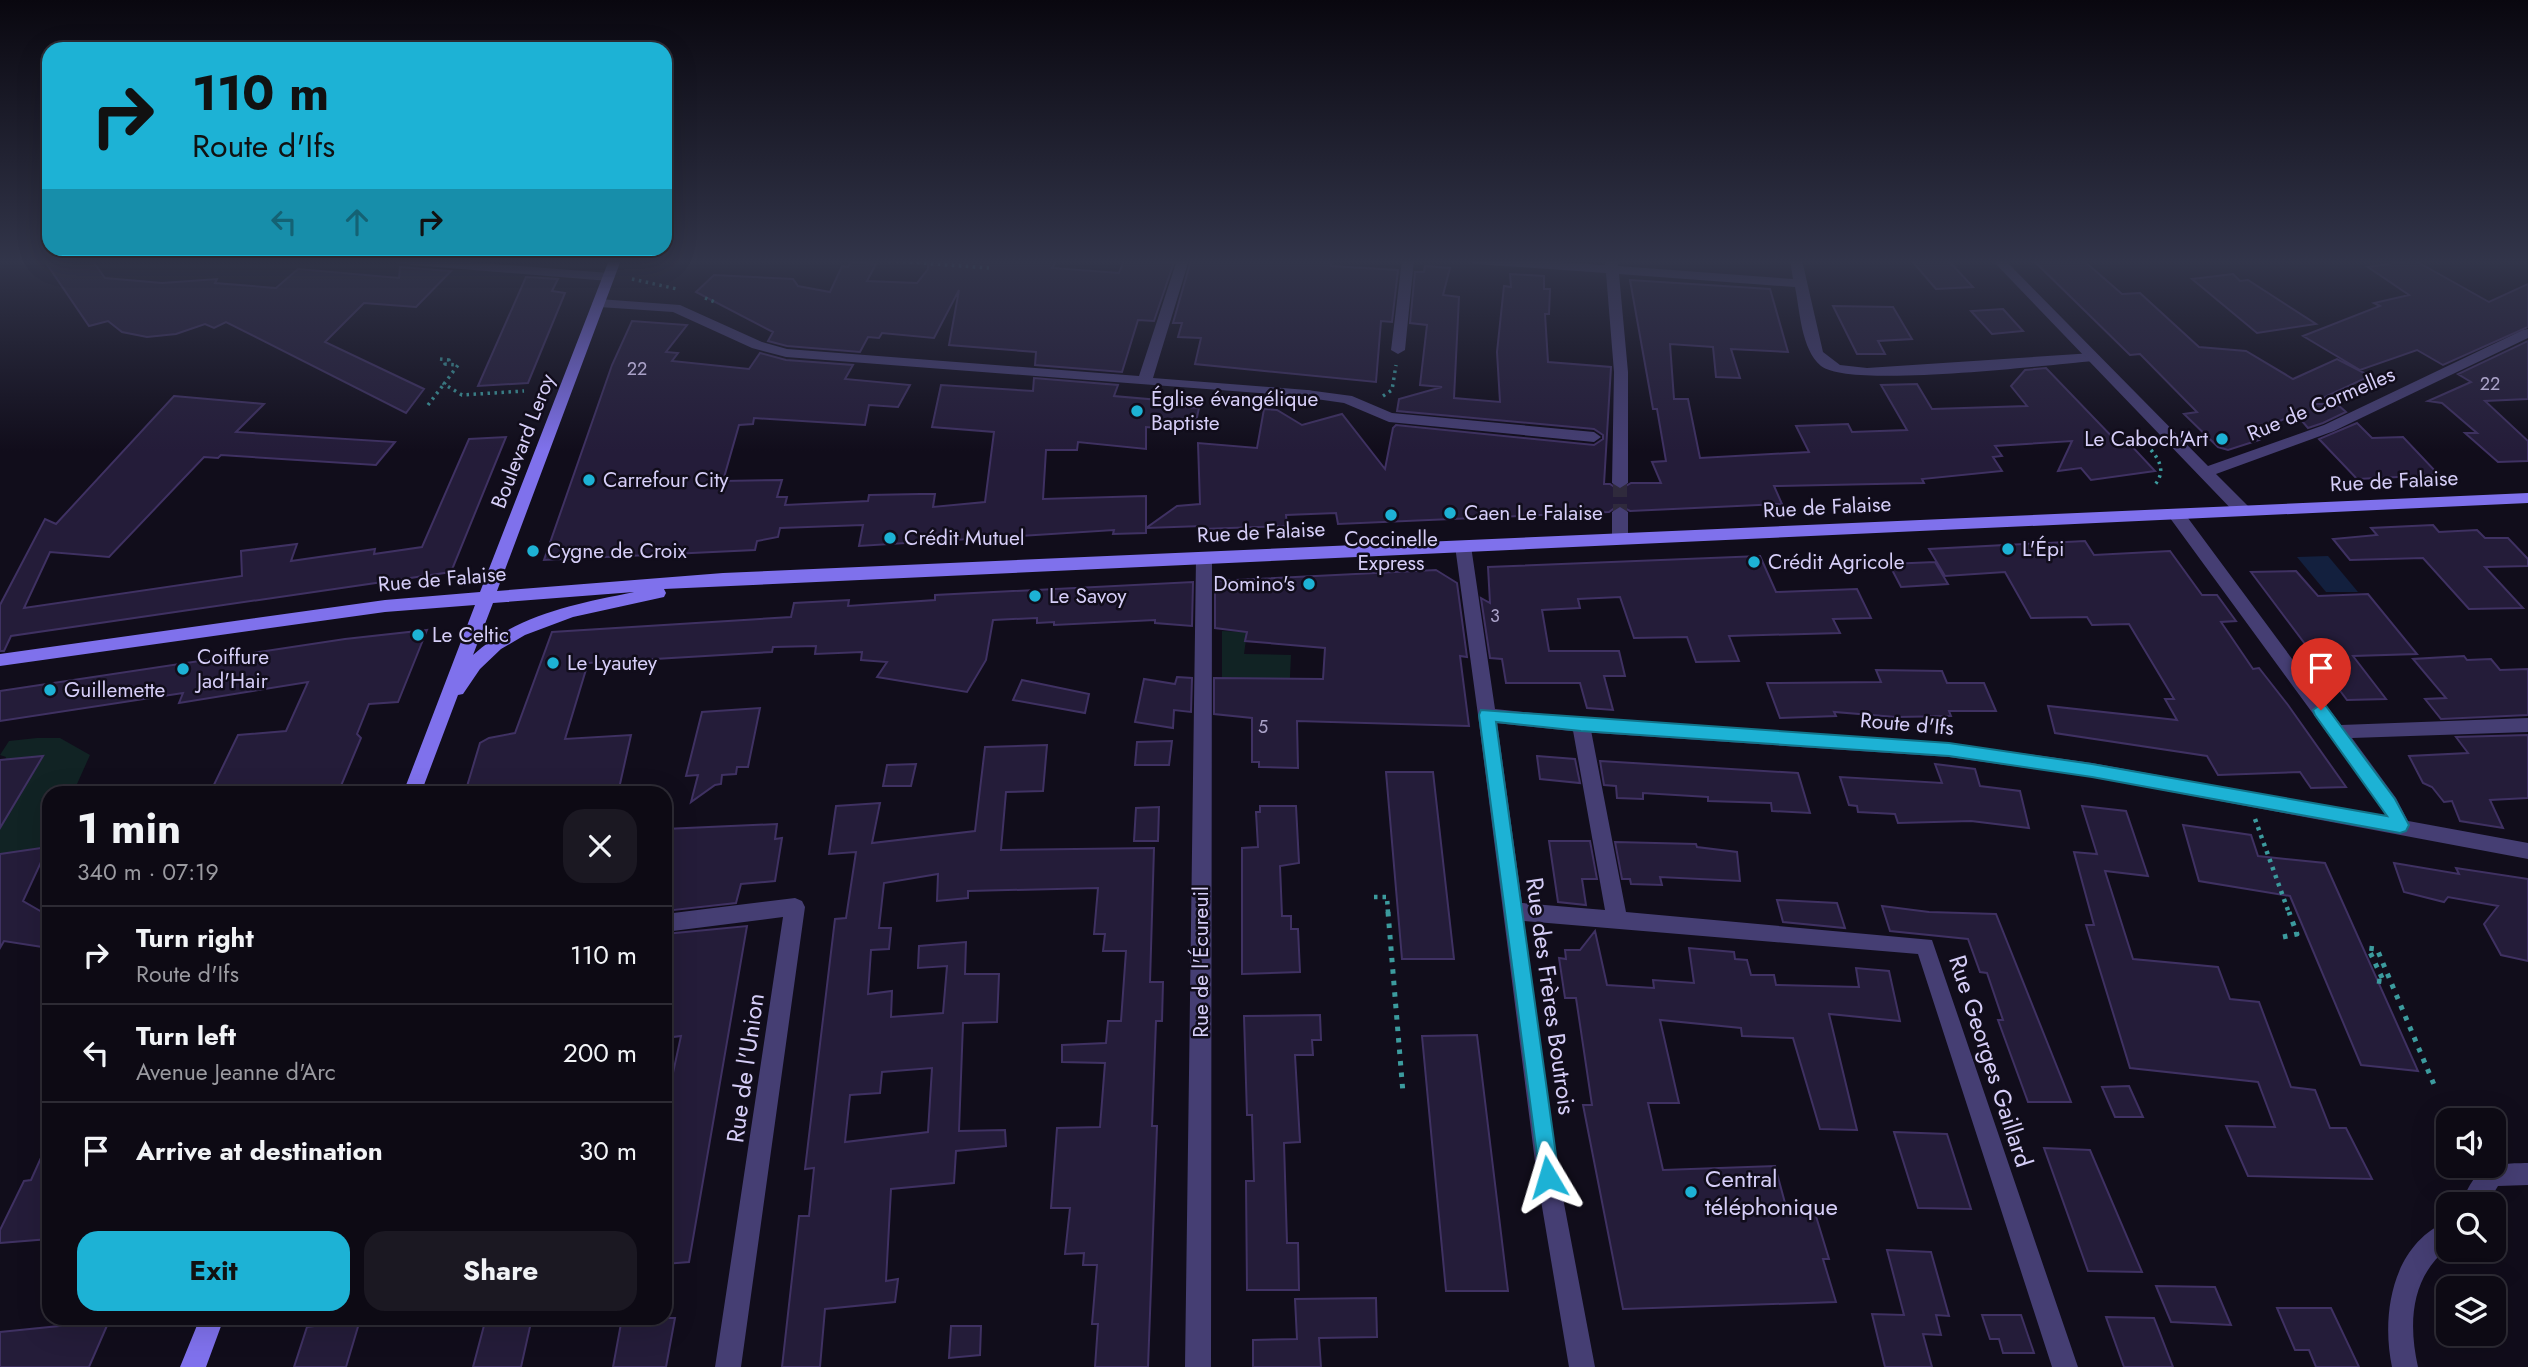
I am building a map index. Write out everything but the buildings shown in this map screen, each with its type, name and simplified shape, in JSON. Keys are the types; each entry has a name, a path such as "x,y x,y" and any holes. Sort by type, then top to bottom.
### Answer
{"main road":[{"name":"Boulevard Leroy","path":"438,724 590,324"},
{"name":"Rue de Falaise","path":"0,660 320,614 723,579 2528,498"},
{"path":"415,786 438,724 460,684 486,654 516,630 547,616 723,579"},
{"path":"193,1367 209,1325"}],"street":[{"path":"710,324 757,345 786,353 1307,394 1347,399 1389,417 1594,437"},
{"path":"1145,382 1163,324"},
{"path":"1398,350 1401,324"},
{"path":"1617,324 1621,372 1620,484"},
{"path":"1810,324 1816,353 1828,365 1838,369 1867,372 2093,357"},
{"path":"2060,324 2243,511"},
{"name":"Rue de Cormelles","path":"2204,472 2232,465 2344,419 2528,333"},
{"path":"1620,512 1620,539"},
{"path":"2176,514 2389,803 2400,825"},
{"path":"1463,546 1487,715"},
{"name":"Rue de l'Écureuil","path":"1198,1367 1204,558"},
{"name":"Route d'Ifs","path":"1487,715 1581,725 1949,750 2249,798 2528,850"},
{"name":"Rue des Frères Boutrois","path":"1487,715 1548,1177 1582,1367"},
{"path":"1581,725 1617,920"},
{"path":"2337,732 2528,725"},
{"name":"Rue de l'Union","path":"672,922 795,907 728,1367"},
{"name":"Rue Georges Gaillard","path":"1513,911 1925,946 2065,1367"},
{"path":"2481,1192 2493,1175 2528,1174"},
{"path":"2405,1367 2400,1325 2410,1281 2419,1259 2436,1244"}],"path":[{"path":"1360,405 1380,399 1392,390 1398,350"},
{"path":"428,405 458,365 446,364 449,360 440,359"},
{"path":"444,384 462,395 524,391"},
{"path":"2151,450 2163,470 2161,479 2153,487"},
{"path":"2249,798 2267,859 2297,934 2283,937"},
{"path":"1374,897 1387,897 1403,1093"},
{"path":"2378,981 2384,982 2368,948 2377,948 2435,1087"}],"shaded area":[{"path":"1222,631 1247,632 1244,654 1291,655 1288,720 1241,679 1222,678"},
{"path":"60,738 90,755 76,786 42,786 42,848 16,852 0,885 0,828 43,757 5,760 6,757 0,755 9,741"}],"water":[{"path":"2328,556 2358,592 2326,592 2297,557"}],"tunnel":[{"path":"1620,483 1620,512"}],"place":[{"name":"Église évangélique Baptiste","path":"1137,411"},
{"name":"Le Caboch'Art","path":"2222,439"},
{"name":"Carrefour City","path":"589,480"},
{"name":"Caen Le Falaise","path":"1450,513"},
{"name":"Coccinelle Express","path":"1391,515"},
{"name":"Crédit Mutuel","path":"890,538"},
{"name":"L'Épi","path":"2008,549"},
{"name":"Cygne de Croix","path":"533,551"},
{"name":"Crédit Agricole","path":"1754,562"},
{"name":"Domino's","path":"1309,584"},
{"name":"Le Savoy","path":"1035,596"},
{"name":"Le Celtic","path":"418,635"},
{"name":"Le Lyautey","path":"553,663"},
{"name":"Coiffure Jad'Hair","path":"183,669"},
{"name":"Guillemette","path":"50,690"},
{"name":"Central téléphonique","path":"1691,1192"}],"route":[{"path":"1548,1177 1487,715 1581,725 1877,743 1949,750 2092,770 2400,825 2389,803 2321,710"}]}
